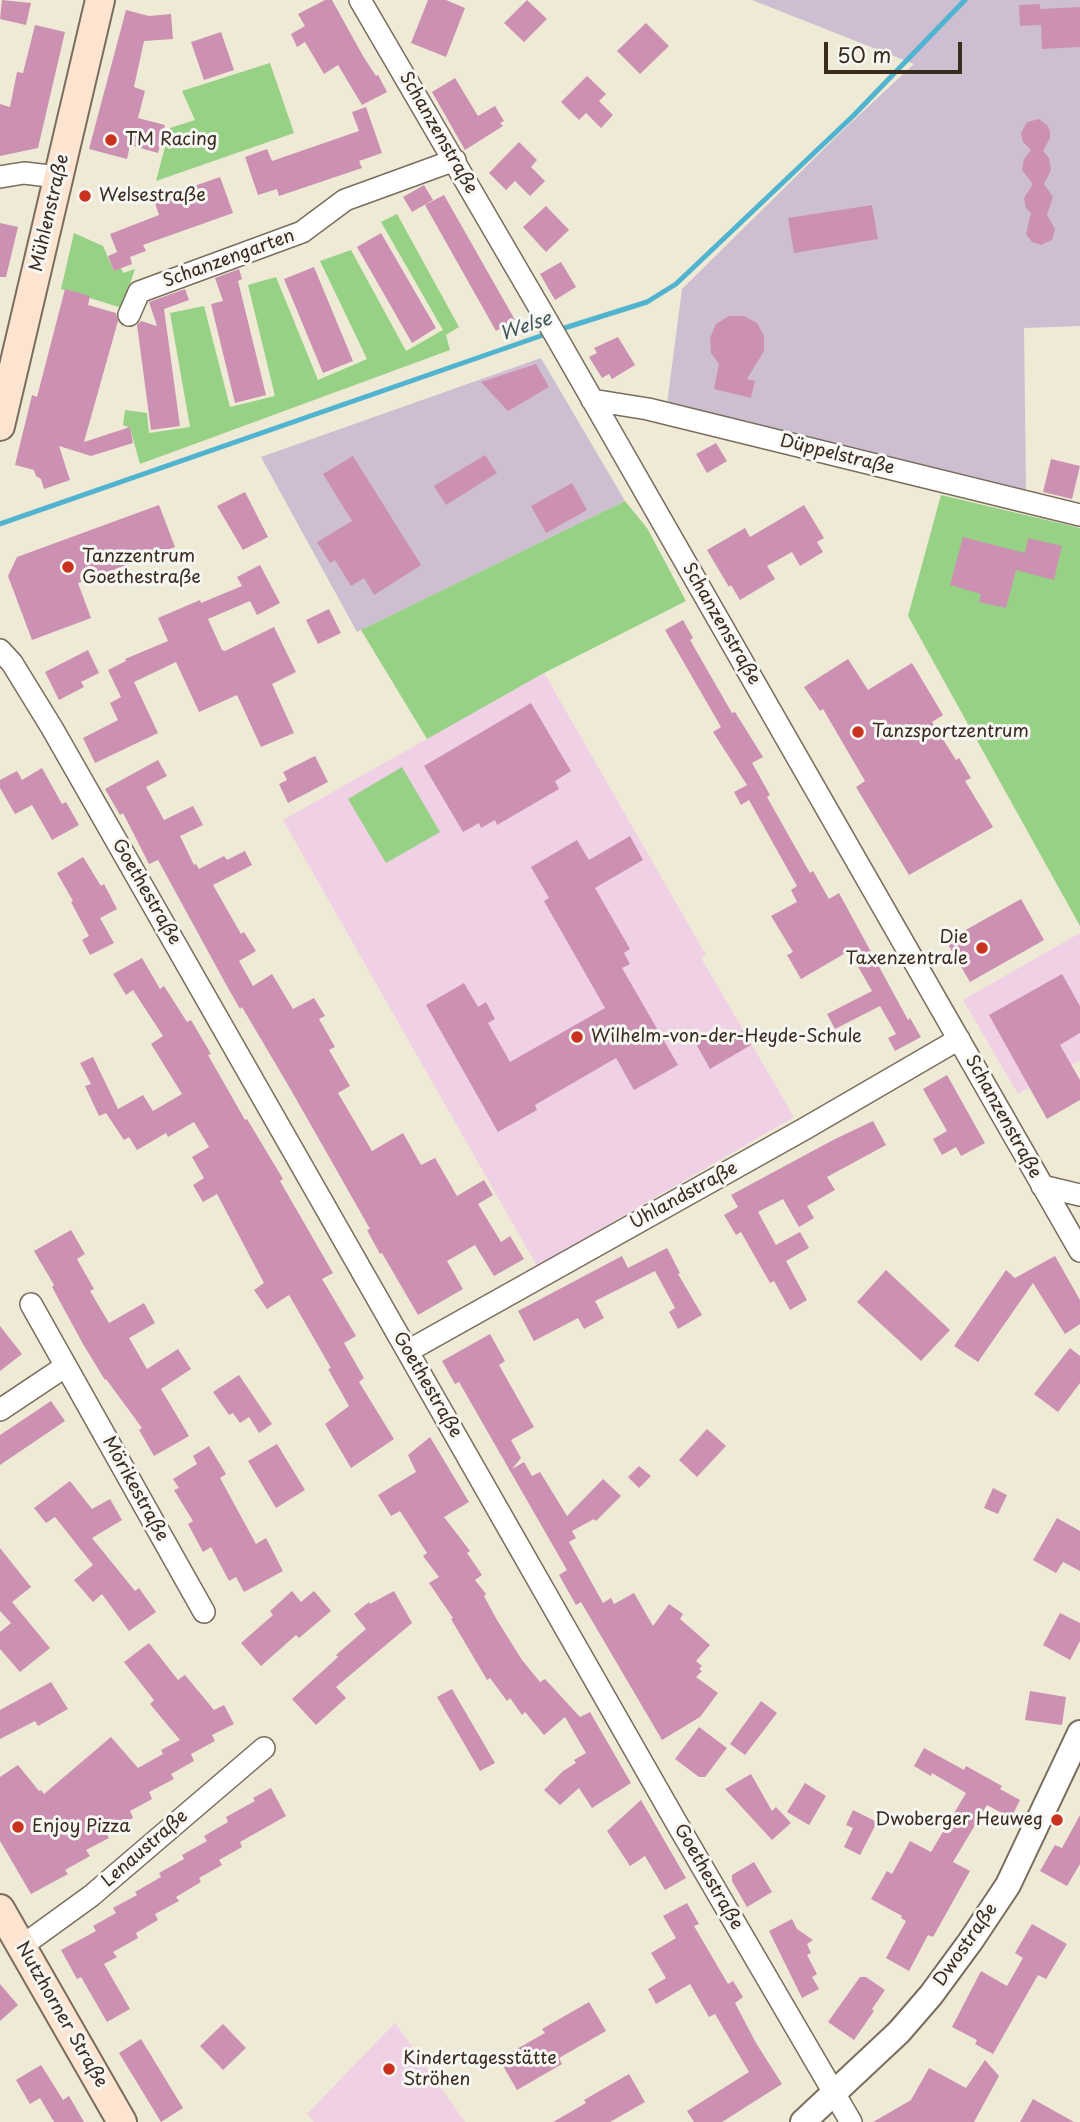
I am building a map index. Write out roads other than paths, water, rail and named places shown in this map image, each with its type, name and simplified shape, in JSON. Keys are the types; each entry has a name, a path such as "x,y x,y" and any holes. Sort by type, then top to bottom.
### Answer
{"main road":[{"name":"Mühlenstraße","path":"0,426 100,0"},
{"name":"Nutzhorner Straße","path":"0,1909 122,2122"}],"street":[{"name":"Schanzenstraße","path":"360,0 455,160 1080,1251"},
{"name":"Schanzengarten","path":"129,315 139,292 302,232 345,200 455,160"},
{"path":"0,177 24,173 58,177"},
{"name":"Düppelstraße","path":"592,400 648,409 1080,515"},
{"name":"Goethestraße","path":"0,650 12,663 52,728 851,2122"},
{"name":"Uhlandstraße","path":"408,1351 959,1039"},
{"path":"1042,1186 1080,1195"},
{"name":"Mörikestraße","path":"31,1304 204,1612"},
{"path":"0,1410 66,1366"},
{"name":"Dwostraße","path":"803,2122 899,2032 931,1995 970,1942 1008,1885 1080,1733"},
{"name":"Lenaustraße","path":"22,1946 90,1896 264,1748"}],"waterway":[{"name":"Welse","path":"558,330 647,302 676,284 854,115 965,0"},
{"name":"Welse","path":"0,524 549,333"}],"place":[{"name":"TM Racing","path":"111,140"},
{"name":"Welsestraße","path":"85,196"},
{"name":"Tanzzentrum Goethestraße","path":"68,567"},
{"name":"Tanzsportzentrum","path":"858,732"},
{"name":"Die Taxenzentrale","path":"982,948"},
{"name":"Wilhelm-von-der-Heyde-Schule","path":"577,1037"},
{"name":"Dwoberger Heuweg","path":"1057,1820"},
{"name":"Enjoy Pizza","path":"18,1827"},
{"name":"Kindertagesstätte Ströhen","path":"389,2069"}]}
